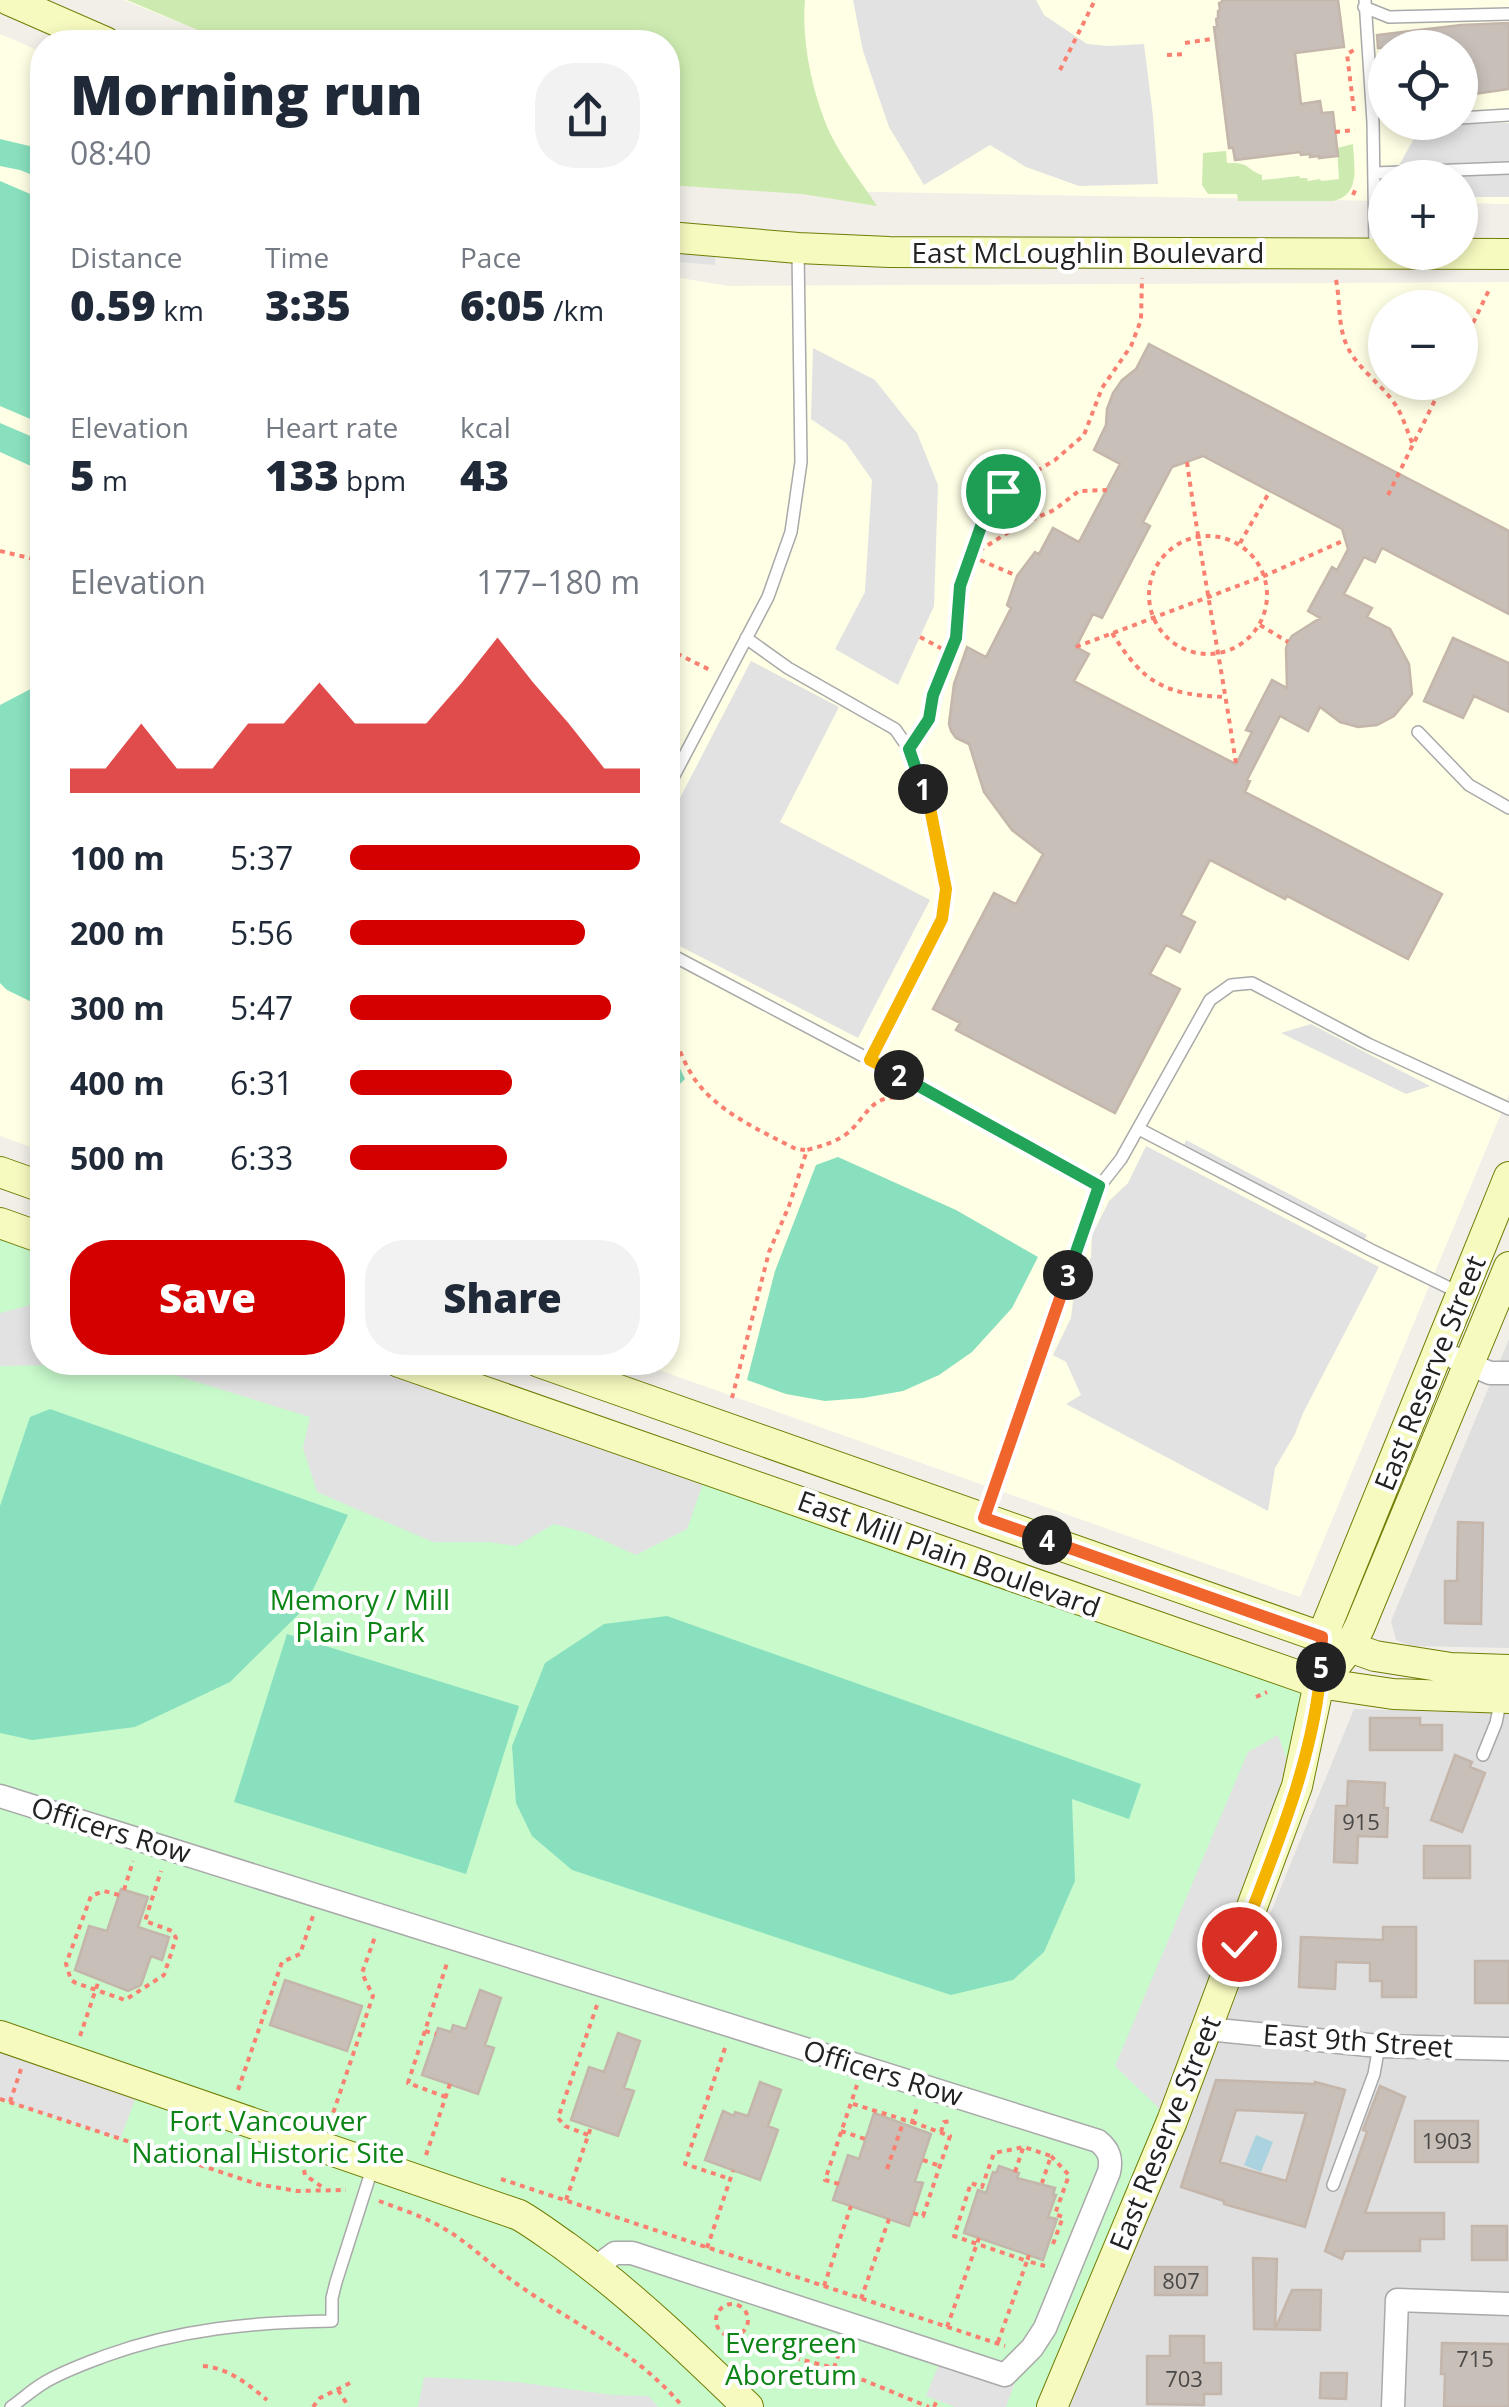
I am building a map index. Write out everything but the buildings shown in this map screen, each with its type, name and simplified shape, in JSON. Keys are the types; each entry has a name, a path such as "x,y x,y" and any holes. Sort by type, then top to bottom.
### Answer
{"street":[{"path":"9,0 78,30"},
{"name":"East McLoughlin Boulevard","path":"680,238 889,252 1368,254"},
{"name":"East McLoughlin Boulevard","path":"1478,254 1509,254"},
{"path":"0,1172 30,1183"},
{"name":"East Reserve Street","path":"1052,2407 1172,2120 1297,1786 1320,1683 1438,1351 1509,1179"},
{"path":"0,1223 30,1234"},
{"name":"East Reserve Street","path":"1336,1642 1468,1364 1509,1267"},
{"path":"1438,1351 1490,1373 1509,1373"},
{"name":"East Mill Plain Boulevard","path":"437,1375 1320,1683 1393,1694 1506,1689"},
{"name":"East Mill Plain Boulevard","path":"576,1375 1375,1656 1506,1689"},
{"name":"Officers Row","path":"0,1796 1098,2141 1111,2159 1045,2328 1027,2354 1005,2375 632,2253 614,2253 596,2268"},
{"name":"East 9th Street","path":"1206,2030 1379,2046 1509,2049"},
{"path":"0,2036 519,2215 596,2268 748,2407"},
{"path":"1393,2407 1397,2300 1509,2304"}],"lane":[{"path":"1364,4 1389,18 1509,14"},
{"path":"1364,4 1368,35"},
{"path":"1478,117 1509,115"},
{"path":"1478,169 1509,168"},
{"path":"680,764 768,597 791,532 801,462 798,248"},
{"path":"746,638 788,668 895,729 909,749 930,808 946,889 942,919 870,1060"},
{"path":"1418,732 1468,784 1509,808"},
{"path":"680,959 1099,1186"},
{"path":"984,1518 1099,1186 1121,1159 1210,1000 1231,985 1252,983 1368,1044 1509,1110"},
{"path":"1138,1129 1460,1294"},
{"path":"1484,1755 1506,1689"},
{"path":"1333,2185 1374,2074 1379,2046"},
{"path":"11,2407 59,2376 152,2341 250,2324 332,2321 336,2282 373,2165"}],"path":[{"path":"1060,70 1095,0"},
{"path":"1185,42 1212,39"},
{"path":"1167,56 1186,54"},
{"path":"1335,132 1356,130"},
{"path":"909,749 929,719 933,695 956,638 960,586 986,512 1003,491 1055,460 1084,435 1102,388 1131,346 1142,320 1142,253"},
{"path":"1334,270 1346,343 1357,362 1397,407 1413,445"},
{"path":"1478,313 1490,288"},
{"path":"1388,495 1435,400"},
{"path":"1187,462 1236,764"},
{"path":"970,556 1018,526 1054,510 1079,491 1106,490"},
{"path":"1239,544 1270,491"},
{"path":"1197,536 1221,536 1239,544 1259,562 1268,584 1267,608 1260,626 1241,646 1220,654 1196,654 1174,645 1158,628 1149,606 1150,583 1159,561 1176,545 1197,536"},
{"path":"1076,647 1264,576 1345,540"},
{"path":"0,551 30,558"},
{"path":"970,556 1017,576"},
{"path":"1260,626 1288,642"},
{"path":"1112,633 1130,662 1158,684 1191,696 1226,696"},
{"path":"920,637 950,653"},
{"path":"680,655 725,678"},
{"path":"680,1050 693,1078 713,1098 736,1117 796,1149 807,1150 833,1142 850,1131 867,1109 890,1096 904,1098 912,1082"},
{"path":"732,1398 770,1252 807,1150"},
{"path":"1256,1697 1267,1692"},
{"path":"124,1890 140,1840"},
{"path":"118,1895 104,1891 91,1896 66,1964 71,1980 126,2000 164,1975 176,1938 172,1932 144,1921 169,1848"},
{"path":"238,2090 282,1962 300,1954 320,1896"},
{"path":"330,2122 374,1996 362,1974 382,1916"},
{"path":"446,2096 408,2083 455,1938"},
{"path":"80,2036 100,1980"},
{"path":"588,2134 565,2126 558,2118 604,1986"},
{"path":"270,1997 279,2000"},
{"path":"730,2180 685,2164 732,2026"},
{"path":"354,2028 362,2030"},
{"path":"425,2031 436,2034"},
{"path":"839,2184 825,2180 863,2067"},
{"path":"575,2070 587,2074"},
{"path":"426,2155 450,2084"},
{"path":"912,2122 924,2086"},
{"path":"851,2103 950,2136 923,2216 914,2213"},
{"path":"887,2169 904,2120"},
{"path":"566,2200 590,2127"},
{"path":"842,2131 865,2139"},
{"path":"1015,2172 1024,2147"},
{"path":"1046,2267 954,2236 972,2183 984,2188 994,2152 1024,2147 1051,2156 1068,2175 1053,2215 1063,2217 1051,2250"},
{"path":"1042,2184 1051,2156"},
{"path":"922,2160 940,2166"},
{"path":"707,2248 733,2171"},
{"path":"496,2178 1027,2354"},
{"path":"824,2286 852,2206"},
{"path":"861,2299 889,2219"},
{"path":"947,2327 978,2241"},
{"path":"997,2344 1028,2258"},
{"path":"728,2336 741,2334 748,2324 746,2312 736,2304 723,2306 716,2316 718,2329 728,2336 748,2346 834,2368 932,2407 937,2400"},
{"path":"203,2366 235,2376 267,2400"},
{"path":"314,2407 320,2398 352,2382"},
{"path":"337,2390 349,2407"},
{"path":"320,2398 325,2407"}],"shaded area":[{"path":"124,0 1509,0 1509,204 1478,203 1478,160 1368,160 1368,201 763,190 680,61 680,30 198,30"},
{"path":"853,0 1036,0 1044,15 1087,44 1144,44 1158,184 1079,186 1026,167 990,145 924,185 889,127 863,51"},
{"path":"0,34 30,47 30,1147 0,1136"},
{"path":"1478,123 1509,123 1509,197 1478,197 1478,160 1402,160 1413,140 1478,140"},
{"path":"680,253 715,257 715,265 680,262"},
{"path":"680,278 729,286 1509,282 1509,1094 1300,1597 673,1375 680,1375"},
{"path":"813,348 875,380 917,433 938,485 934,606 898,685 835,649 865,592 872,480 846,443 811,419"},
{"path":"751,661 839,707 780,822 930,900 858,1038 680,946 680,798"},
{"path":"1311,1024 1430,1086 1406,1094 1281,1033"},
{"path":"1186,1140 1367,1235 1363,1242 1183,1148"},
{"path":"1146,1146 1379,1267 1275,1468 1268,1511 1066,1404 1081,1395 1066,1362 1053,1355 1071,1318 1074,1293 1091,1257 1092,1235 1109,1201 1128,1183"},
{"path":"30,1305 30,1366 0,1366 0,1313"},
{"path":"1509,1339 1509,1648 1411,1646 1396,1640 1391,1621"},
{"path":"174,1375 434,1375 708,1469 687,1529 636,1555 587,1533 554,1524 516,1546 433,1542 317,1492 303,1448 310,1417"},
{"path":"1354,1709 1509,1714 1509,2407 1068,2407"},
{"path":"1278,1735 1297,1786 1172,2121 1115,2066 1248,1752"},
{"path":"0,2036 141,2084 120,2139 0,2099"},
{"path":"943,2354 1016,2380 1006,2407 955,2407 926,2396"},
{"path":"424,2377 649,2396 658,2407 418,2407"}],"green space":[{"path":"127,0 805,0 807,53 820,107 838,148 877,206 802,194 680,186 680,30 198,30"},
{"path":"0,139 30,146 30,174 0,166"},
{"path":"1353,144 1352,186 1342,198 1333,201 1238,201 1237,194 1208,194 1202,185 1203,153 1226,151 1227,163 1244,165 1262,175 1262,180 1299,176 1321,181 1339,179 1337,148"},
{"path":"0,181 30,194 30,419 0,406"},
{"path":"0,423 30,436 30,466 0,452"},
{"path":"30,689 30,1001 0,983 0,705"},
{"path":"838,1157 956,1210 1038,1257 1012,1308 972,1352 939,1375 903,1391 825,1401 786,1394 747,1380 775,1271 816,1165"},
{"path":"0,1223 30,1234 30,1375 432,1375 1300,1687 1312,1719 1052,2407 0,2407"},
{"path":"50,1409 348,1515 304,1609 230,1682 135,1727 32,1740 0,1733 0,1506 30,1417"},
{"path":"667,1616 1141,1784 1129,1819 1072,1799 1075,1881 1044,1952 1013,1980 951,1995 572,1870 532,1836 516,1803 512,1746 545,1663 604,1624"},
{"path":"287,1634 519,1706 466,1874 234,1802"}],"water":[{"path":"1256,2135 1273,2142 1261,2172 1244,2165"}],"route":[{"path":"1003,491 986,512 960,586 956,638 933,695 929,719 909,749 930,808 946,889 942,919 870,1060 1099,1186 984,1518 1322,1637 1320,1683 1297,1786 1239,1944"}],"park label":[{"name":"Memory / Mill Plain Park","path":"360,1616"},
{"name":"Fort Vancouver National Historic Site","path":"268,2137"},
{"name":"Evergreen Aboretum","path":"791,2359"}]}
